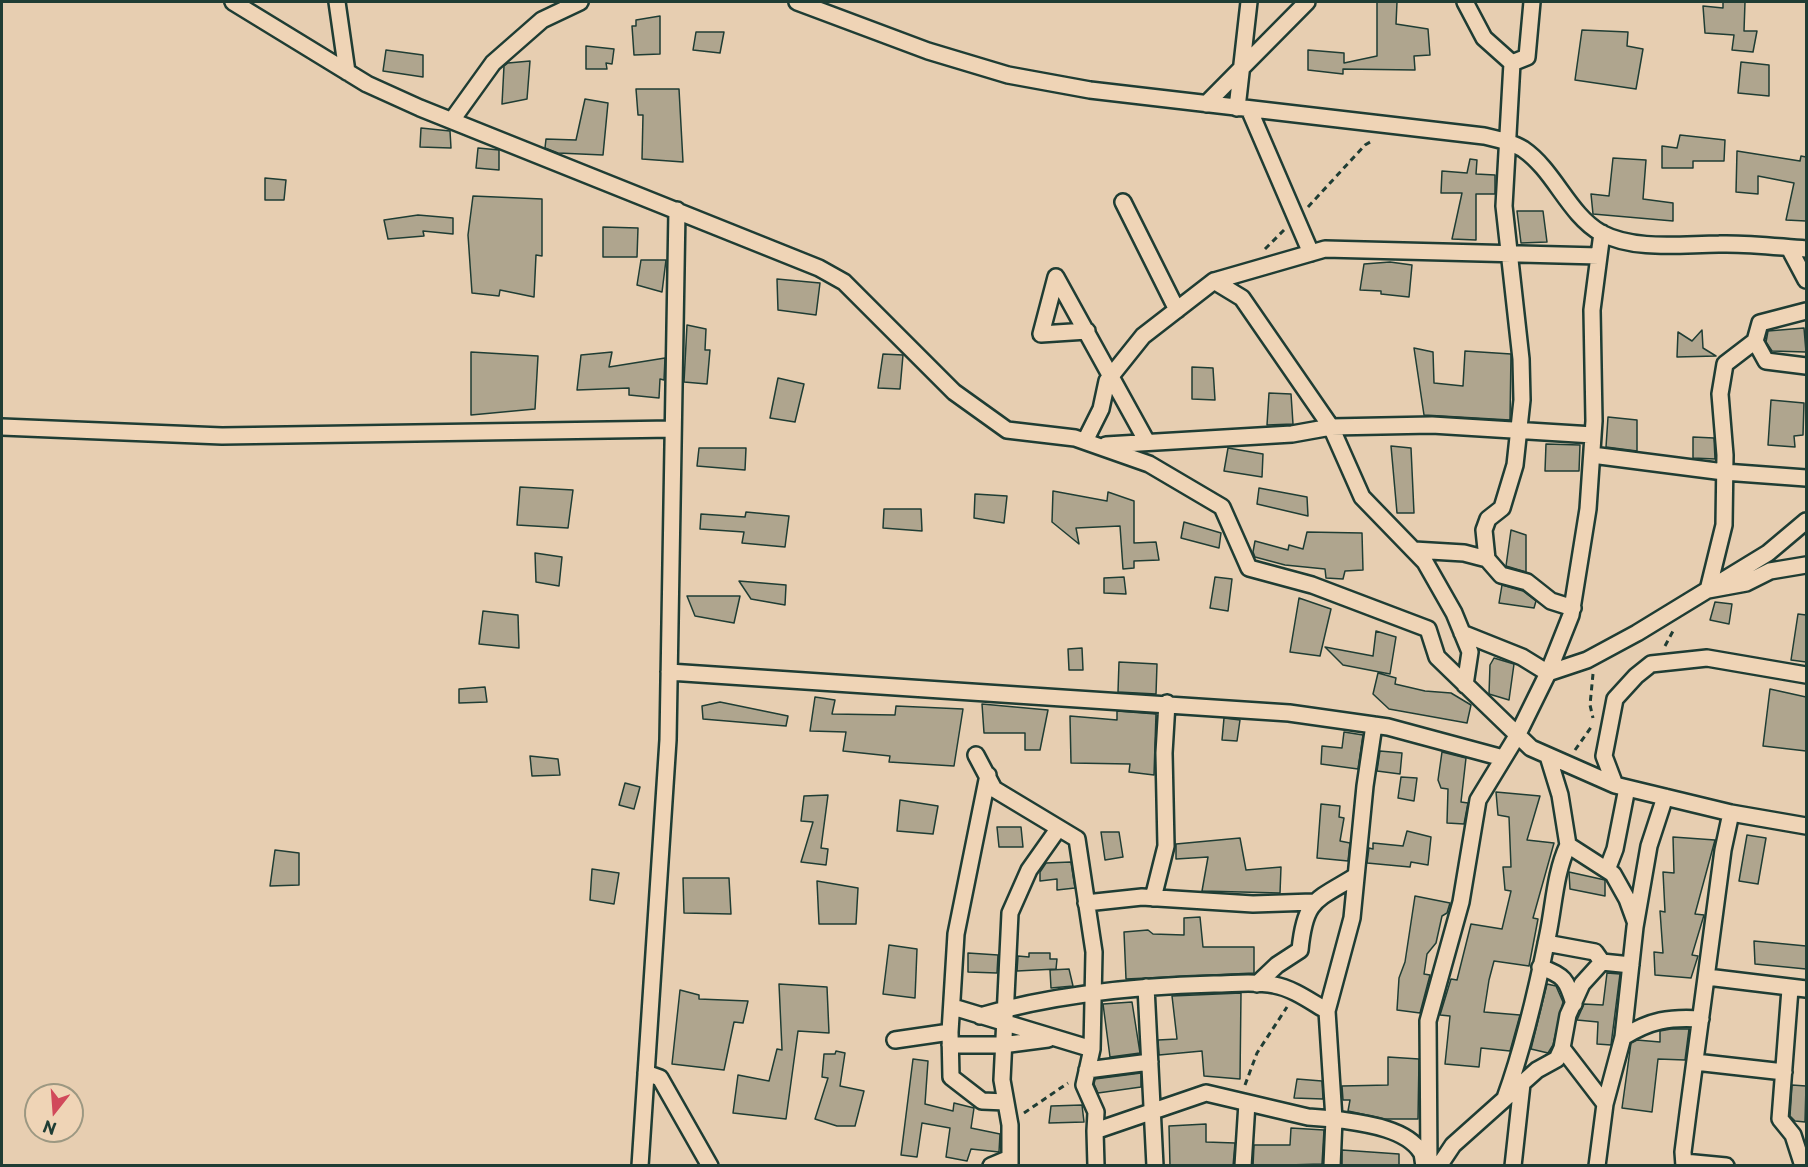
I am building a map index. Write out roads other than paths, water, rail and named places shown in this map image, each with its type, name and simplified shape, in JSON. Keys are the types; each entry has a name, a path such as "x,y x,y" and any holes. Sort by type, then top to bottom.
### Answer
{"street":[{"path":"233,2 347,72 399,99 819,268 844,282 954,392 1007,430 1085,441 1149,464 1222,507 1249,568 1312,585 1428,628 1437,657 1531,748 1621,787 1731,813 1806,826"},
{"path":"337,2 347,72"},
{"path":"452,120 493,63 542,20 580,2"},
{"path":"797,2 928,51 1008,75 1090,90 1484,136 1506,142 1523,149 1579,214 1602,233 1636,243 1670,246 1721,244 1806,249"},
{"path":"1249,2 1240,70 1243,108 1311,253"},
{"path":"1206,104 1307,2"},
{"path":"1465,2 1484,38 1512,63"},
{"path":"1512,63 1527,57 1532,2"},
{"path":"1486,559 1484,530 1488,519 1502,508 1515,465 1522,400 1521,359 1504,207 1512,63"},
{"path":"1123,202 1177,310"},
{"path":"640,1166 668,740 677,210"},
{"path":"1429,1166 1428,1021 1461,902 1478,800 1517,736 1548,673 1573,608 1588,509 1593,435 1592,310 1602,233"},
{"path":"1789,248 1806,280"},
{"path":"1085,441 1101,409 1107,381 1111,375 1143,336 1214,281 1325,249 1599,256"},
{"path":"1214,281 1242,298 1331,427 1362,497 1425,562 1470,652 1465,685"},
{"path":"1708,590 1725,525 1725,455 1720,394 1725,364 1755,341 1760,323 1806,311"},
{"path":"1087,331 1147,442"},
{"path":"1755,341 1766,361 1806,366"},
{"path":"1102,447 1147,442 1292,434 1331,427 1432,425 1518,428 1593,435"},
{"path":"2,427 222,436 673,429"},
{"path":"1592,455 1724,472 1806,478"},
{"path":"1548,673 1595,656 1708,590 1768,553 1806,521"},
{"path":"1414,550 1464,553 1486,559 1501,575 1527,582 1551,601 1573,608"},
{"path":"1708,590 1746,583 1770,571 1806,565"},
{"path":"1462,633 1522,657 1548,673"},
{"path":"1606,870 1615,849 1621,787 1604,756 1605,747 1615,699 1636,676 1651,664 1707,658 1806,675"},
{"path":"669,672 1167,703 1289,713 1374,725 1503,758"},
{"path":"1153,897 1166,846 1164,753 1167,703"},
{"path":"1332,1166 1334,1119 1327,1011 1352,918 1374,725"},
{"path":"976,755 994,789 1077,839 1094,952 1092,1049 1084,1085 1096,1112 1096,1166"},
{"path":"1504,1101 1518,1060 1546,944 1562,858 1568,845 1560,795 1548,756"},
{"path":"988,775 956,934 950,1038 951,1077 982,1101 1006,1102"},
{"path":"1597,1166 1605,1104 1623,1036 1635,921 1649,846 1665,797"},
{"path":"1726,1166 1684,1164 1683,1152 1723,850 1731,813"},
{"path":"991,1166 1010,1162 1010,1130 1002,1080 1002,1045 1006,1016 1004,992 1010,913 1029,870 1058,829"},
{"path":"1568,845 1613,874 1623,891 1635,921"},
{"path":"1086,903 1153,897 1253,904 1312,902 1356,876"},
{"path":"1257,984 1277,965 1300,950 1303,922 1312,902"},
{"path":"1546,944 1595,952 1602,962 1631,965"},
{"path":"1439,1166 1454,1145 1537,1070 1557,1059 1562,1048 1568,1015 1582,984 1602,962"},
{"path":"1540,968 1557,973 1569,984 1574,1004"},
{"path":"1707,977 1790,989 1806,989"},
{"path":"953,1007 980,1016 1006,1016 1093,993 1146,987 1257,984 1274,985 1296,993 1327,1011"},
{"path":"1146,987 1155,1166"},
{"path":"1790,989 1780,1119 1793,1135 1803,1166"},
{"path":"1006,1016 1056,1038 1092,1049"},
{"path":"1623,1036 1643,1025 1673,1017 1701,1019"},
{"path":"895,1040 950,1038 1002,1045 1056,1038"},
{"path":"1562,1048 1605,1104"},
{"path":"1087,1070 1150,1062"},
{"path":"1695,1062 1784,1072"},
{"path":"646,1073 660,1078 710,1166"},
{"path":"1513,1166 1522,1084"},
{"path":"1095,1131 1206,1093 1308,1117 1366,1125 1402,1136 1421,1152 1424,1166"},
{"path":"1243,1166 1247,1103"}]}
